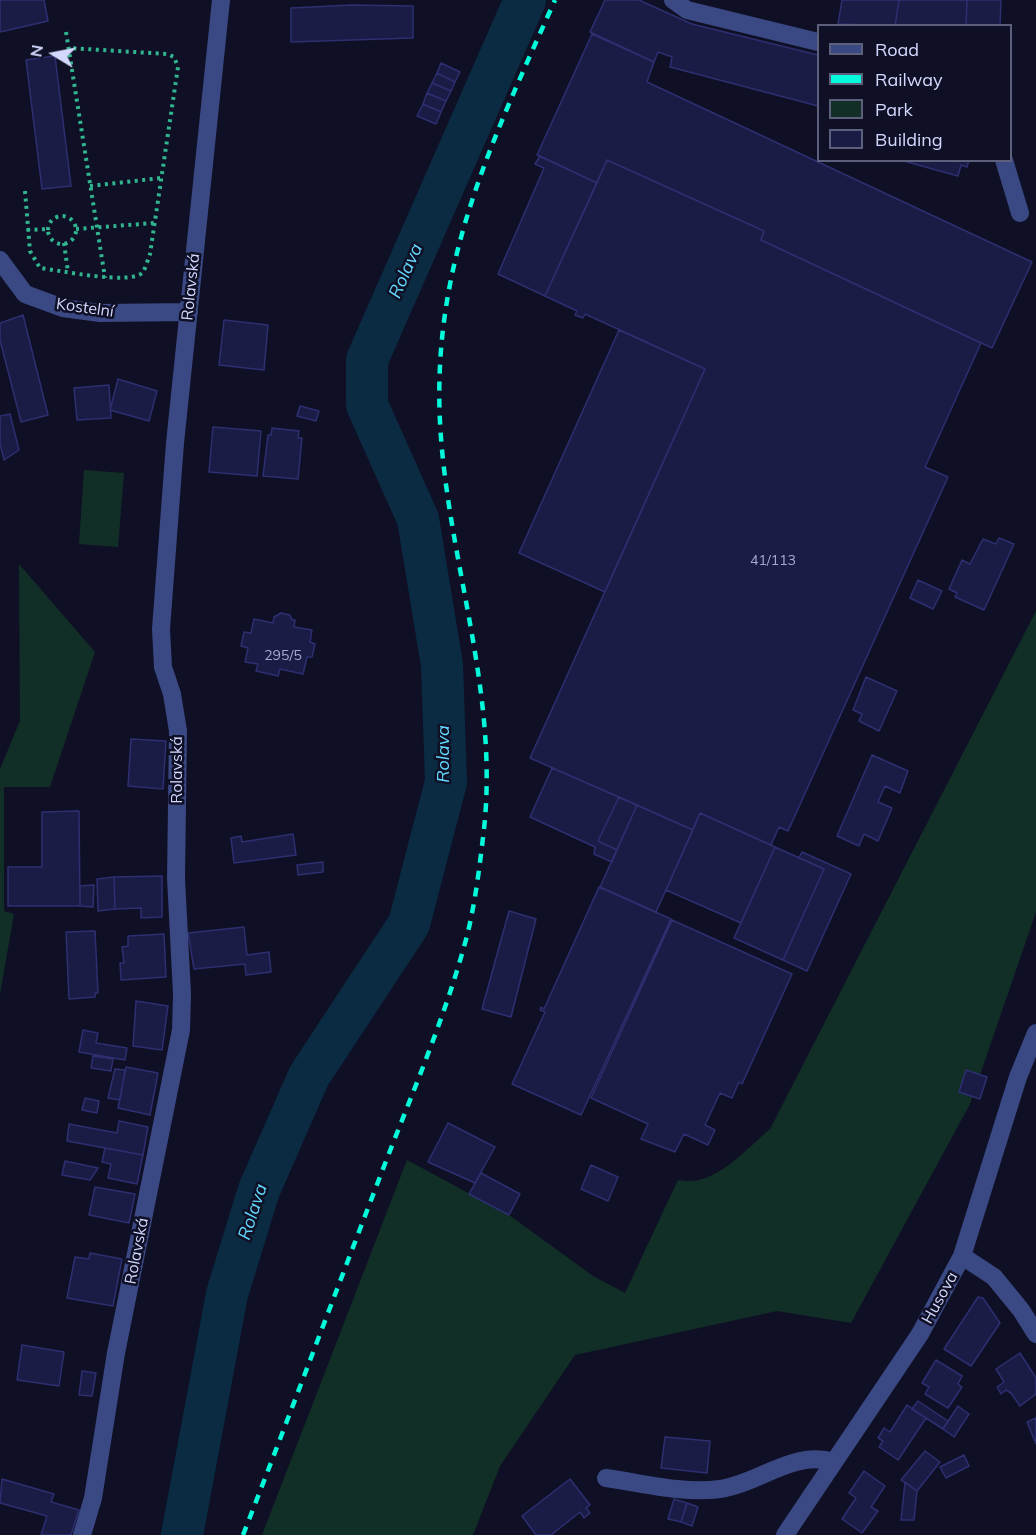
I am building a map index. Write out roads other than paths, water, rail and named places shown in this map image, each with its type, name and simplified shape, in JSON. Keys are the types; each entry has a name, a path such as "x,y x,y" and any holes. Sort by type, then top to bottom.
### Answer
{"street":[{"name":"Rolavská","path":"82,1535 93,1498 116,1353 181,1030 182,994 176,878 178,731 172,694 163,667 161,628 189,312 221,0"},
{"path":"673,0 687,10 817,42"},
{"path":"1005,162 1020,213"},
{"name":"Kostelní","path":"0,260 26,294 63,308 100,313 189,312"},
{"name":"Husova","path":"784,1535 920,1334 962,1256 1018,1077 1036,1033"},
{"path":"962,1256 994,1277 1021,1310 1036,1334"},
{"path":"606,1478 699,1490 722,1489 803,1460 819,1457 834,1462"}],"waterway":[{"name":"Rolava","path":"182,1535 227,1294 259,1190 309,1076 409,924 446,782 442,665 418,519 367,405 367,360 525,0"}],"railway":[{"path":"243,1535 438,1027 471,919 484,829 487,777 479,675 445,473 440,422 440,364 446,309 456,256 471,204 509,103 555,0"}]}
